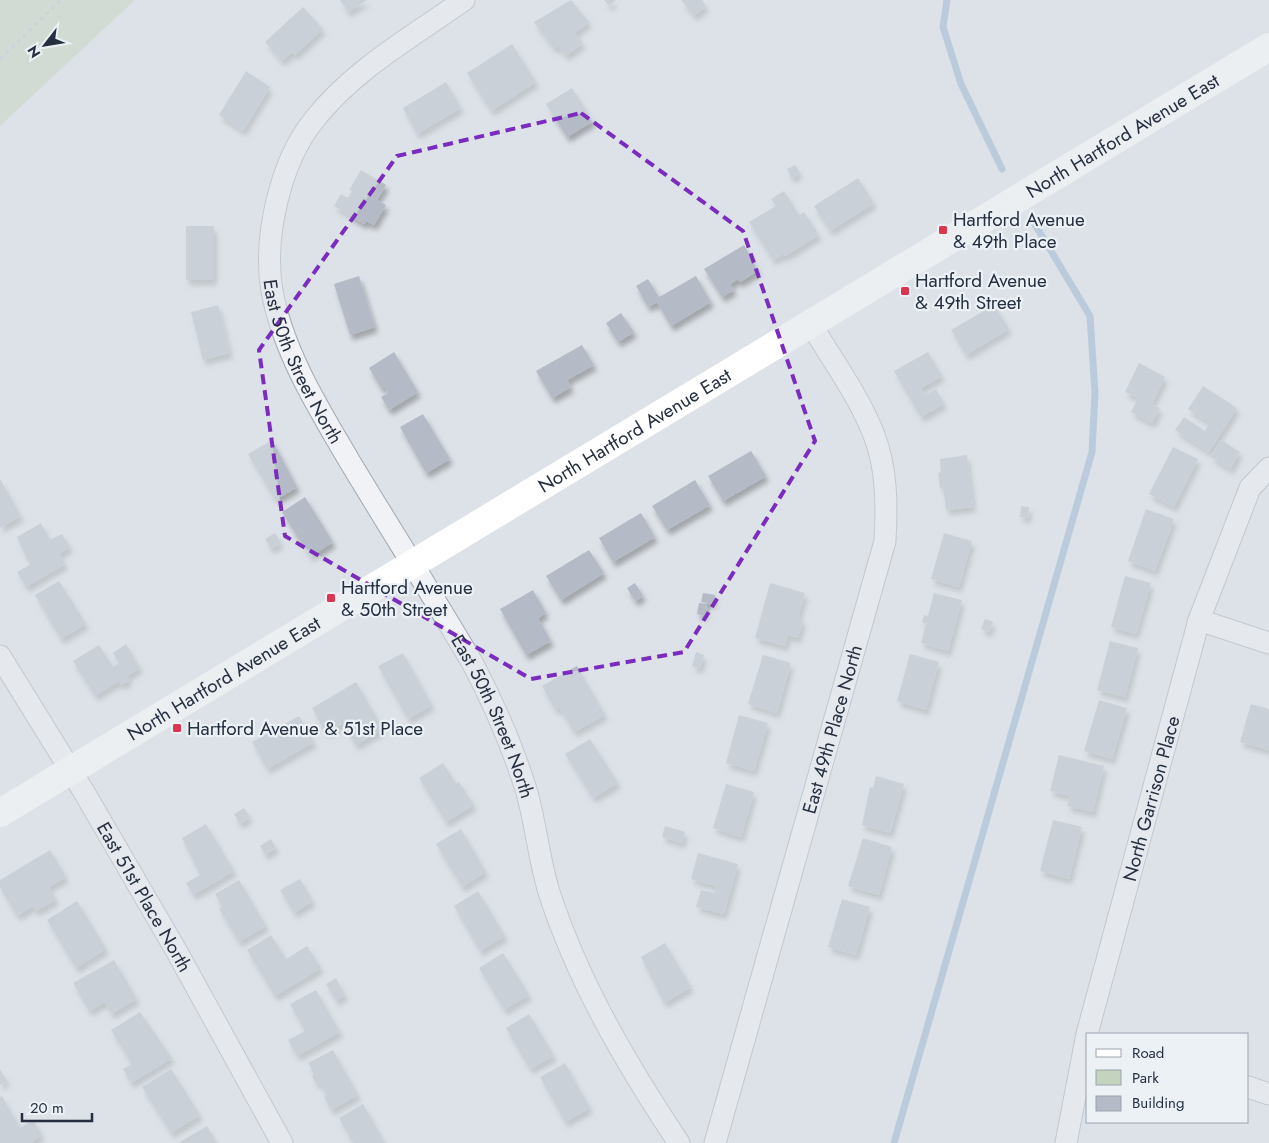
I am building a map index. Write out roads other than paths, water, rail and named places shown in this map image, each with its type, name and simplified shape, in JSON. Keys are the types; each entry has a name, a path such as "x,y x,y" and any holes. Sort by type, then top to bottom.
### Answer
{"street":[{"name":"East 50th Street North","path":"464,0 378,59 314,120 293,154 281,185 270,243 272,291 285,336 302,376 328,426 473,664 510,740 527,795 549,891 574,958 643,1089 680,1143"},
{"name":"North Hartford Avenue East","path":"0,813 1269,48"},
{"name":"East 49th Place North","path":"715,1143 885,541 887,504 882,462 874,434 860,405 811,324"},
{"name":"North Garrison Place","path":"1087,1033 1199,620 1250,488 1269,468"},
{"path":"1199,620 1269,643"},
{"name":"East 51st Place North","path":"0,656 177,952 282,1143"},
{"name":"North Garrison Place","path":"1066,1143 1086,1039"},
{"path":"1249,1087 1269,1094"}],"waterway":[{"path":"947,0 943,27 961,84 1002,169"},
{"path":"894,1143 1092,452 1095,393 1090,316 1033,221"}],"place":[{"name":"Hartford Avenue & 49th Place","path":"943,230"},
{"name":"Hartford Avenue & 49th Street","path":"905,291"},
{"name":"Hartford Avenue & 50th Street","path":"331,598"},
{"name":"Hartford Avenue & 51st Place","path":"177,728"}]}
